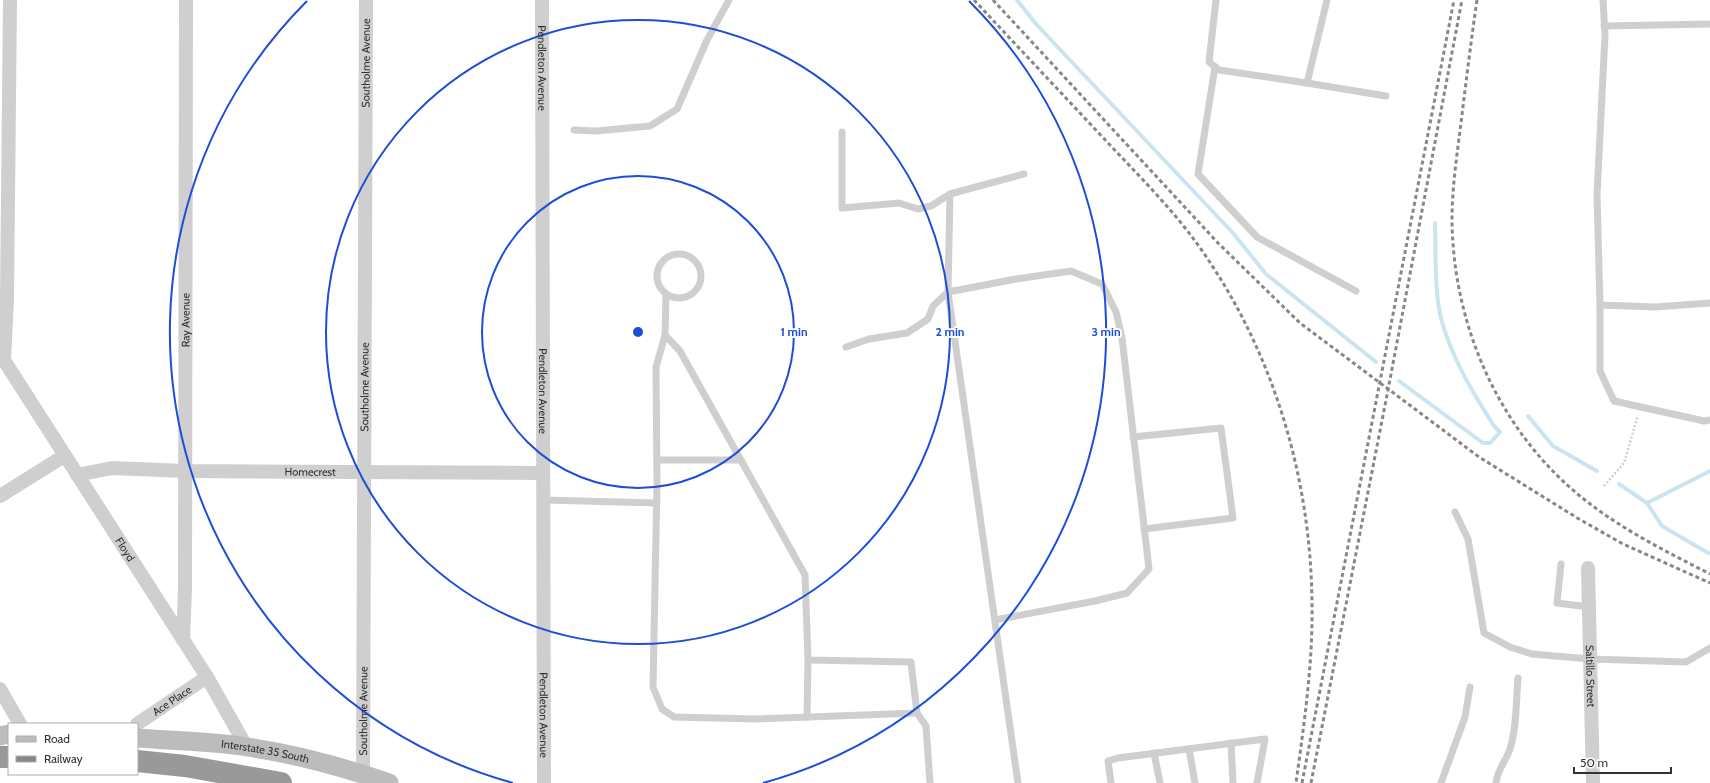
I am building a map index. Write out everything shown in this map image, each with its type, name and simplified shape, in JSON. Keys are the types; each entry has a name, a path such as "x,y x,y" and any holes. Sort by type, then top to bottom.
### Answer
{"highway":[{"path":"138,761 241,775 281,783"}],"main road":[{"name":"Interstate 35 South","path":"138,738 246,746 326,762 389,783"}],"street":[{"path":"2,357 7,299 10,0"},
{"name":"Ray Avenue","path":"183,640 185,471 186,0"},
{"name":"Southolme Avenue","path":"363,774 366,0"},
{"name":"Pendleton Avenue","path":"542,0 544,783"},
{"name":"Floyd","path":"2,357 207,677 246,746"},
{"path":"0,496 64,456"},
{"name":"Homecrest","path":"77,475 112,468 185,471 543,473"},
{"name":"Saltillo Street","path":"1588,568 1593,783"},
{"name":"Ace Place","path":"138,723 207,677"},
{"path":"0,689 19,723"}],"lane":[{"path":"574,130 596,131 650,126 677,109 707,40 729,0"},
{"path":"1216,0 1209,62 1219,70 1386,96"},
{"path":"1307,83 1327,0"},
{"path":"1603,0 1604,26 1597,195 1600,370 1614,401 1704,421 1710,420"},
{"path":"1604,26 1710,24"},
{"path":"1215,67 1198,174 1257,237 1356,291"},
{"path":"842,132 842,208 899,203 918,209 931,206 950,194 1024,174"},
{"path":"950,194 948,292 1018,783"},
{"path":"666,294 672,297 686,297 697,289 701,275 700,268 691,257 677,254 663,260 657,274 661,289 666,294 665,335 656,367 657,503 653,687 662,710 674,717 755,719 917,713"},
{"path":"846,347 869,339 907,333 928,319 933,306 948,292 1016,279 1071,271 1102,284 1116,312 1122,338 1149,569 1127,593 1095,601 995,620"},
{"path":"1600,305 1655,307 1710,303"},
{"path":"665,335 680,351 805,575 808,660 807,717"},
{"path":"1134,437 1221,428 1234,518 1144,529"},
{"path":"657,460 741,460"},
{"path":"544,500 657,503"},
{"path":"1455,512 1468,539 1484,633 1510,647 1532,654 1590,659 1686,662 1710,648"},
{"path":"1561,564 1557,603 1589,607"},
{"path":"808,660 911,662 917,713 926,726 930,783"},
{"path":"1496,783 1496,776 1509,750 1513,735 1518,678"},
{"path":"1441,783 1465,717 1470,687"},
{"path":"1111,783 1108,761 1118,758 1264,739 1257,783"},
{"path":"1231,743 1233,783"},
{"path":"1189,749 1195,783"},
{"path":"1154,753 1160,783"}],"path":[{"path":"1604,486 1624,463 1641,407"}],"waterway":[{"path":"1017,0 1036,24 1233,233 1266,274 1376,362"},
{"path":"1399,381 1483,443 1490,443 1500,432 1494,426 1464,376 1452,350 1442,322 1439,311 1437,286 1435,223"},
{"path":"1528,416 1553,446 1597,471"},
{"path":"1647,503 1710,471"},
{"path":"1619,484 1647,503 1662,526 1708,553"}],"railway":[{"path":"974,0 1150,187 1188,232 1211,264 1234,302 1254,342 1272,384 1286,426 1297,470 1305,514 1310,559 1312,604 1311,649 1296,783"},
{"path":"993,0 1218,243 1300,323 1479,457 1579,519 1623,544 1710,583"},
{"path":"1302,783 1454,0"},
{"path":"1311,783 1462,0"},
{"path":"1477,0 1455,171 1452,220 1454,259 1461,298 1471,335 1486,372 1504,407 1526,439 1551,469 1580,496 1626,529 1710,574"}]}
